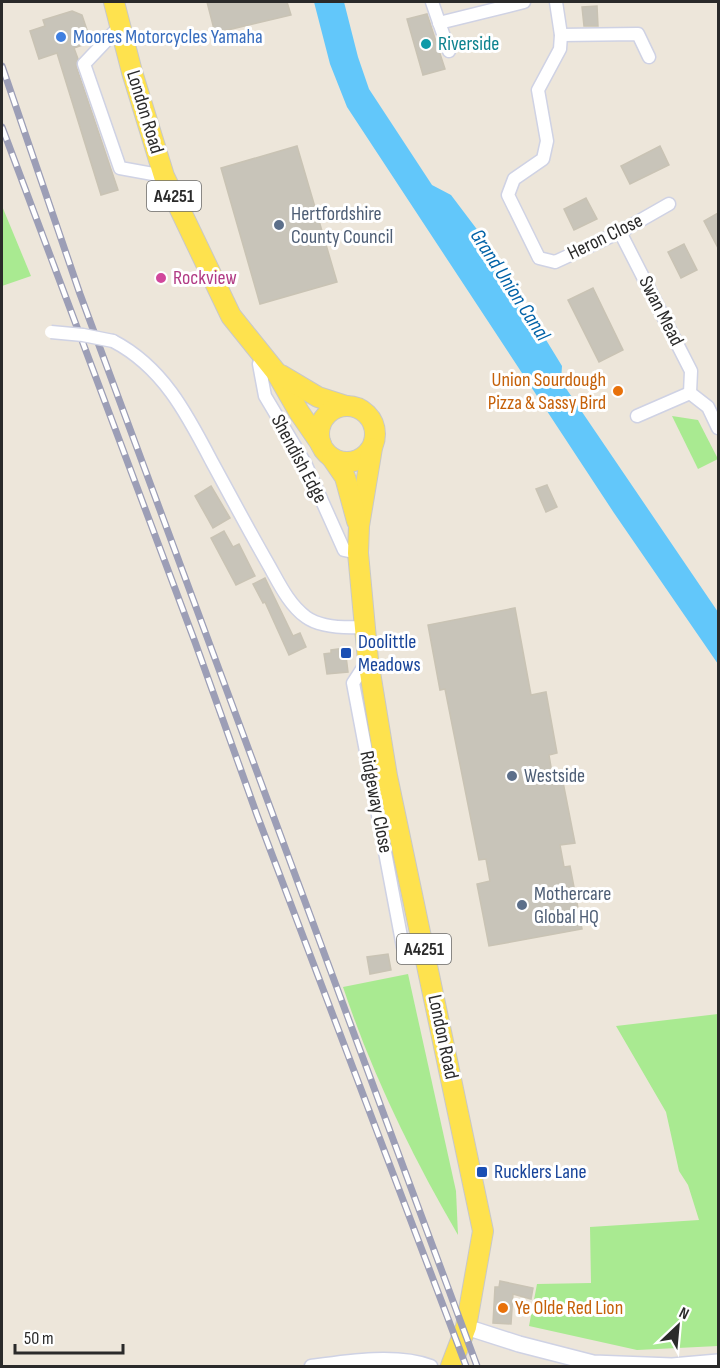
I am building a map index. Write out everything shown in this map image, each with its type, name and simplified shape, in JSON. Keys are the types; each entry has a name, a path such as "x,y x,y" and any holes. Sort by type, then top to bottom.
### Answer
{"main road":[{"name":"London Road","path":"114,2 164,176 231,316 276,372 299,412 345,477 359,526"},
{"name":"London Road","path":"276,372 318,397 346,406"},
{"name":"A4251","path":"346,406 357,408 372,421 376,432 372,448"},
{"path":"346,406 333,410 326,417 320,429 326,451 340,462 352,462 361,459 372,448"},
{"name":"London Road","path":"372,448 359,526 358,553 368,660 387,776 483,1231 466,1327 452,1366"}],"street":[{"path":"432,2 449,51"},
{"path":"440,23 524,2"},
{"path":"556,2 561,35 638,34 649,57"},
{"path":"120,26 84,64 120,168 164,176"},
{"name":"Heron Close","path":"561,35 560,49 537,90 547,141 543,159 514,179 508,195 539,258 555,262 620,232 669,204"},
{"name":"Swan Mead","path":"620,232 692,371 690,393"},
{"path":"51,332 82,334 113,341 130,350 152,368 173,392 255,543 290,601 308,618 326,624 364,627"},
{"name":"Shendish Edge","path":"262,353 260,364 265,396 305,463 345,550 358,553"},
{"path":"637,416 690,393 708,407 718,428"},
{"name":"Ridgeway Close","path":"368,660 353,683 403,947"},
{"path":"466,1327 519,1344 593,1363 672,1366 718,1362"},
{"path":"310,1366 363,1358 422,1363 431,1366"}],"green space":[{"path":"2,206 31,276 2,286"},
{"path":"672,416 698,420 718,459 698,469"},
{"path":"408,974 456,1191 458,1235 394,1114 343,987"},
{"path":"718,1014 718,1346 637,1350 529,1326 537,1284 591,1283 590,1227 699,1220 688,1185 679,1171 666,1112 616,1026"}],"water":[{"name":"Grand Union Canal","path":"314,2 344,2 369,89 432,185 451,195 485,240 562,366 561,381 718,612 718,664 614,513 347,107 330,64"}],"building":[{"path":"207,2 287,2 291,15 215,33"},
{"path":"597,6 598,26 584,26 582,7"},
{"path":"72,11 82,15 91,42 74,48 78,59 76,66 118,190 101,195 57,53 39,59 30,31 45,26 43,20"},
{"name":"Riverside","path":"427,14 445,69 423,75 407,19"},
{"name":"Hertfordshire County Council","path":"297,146 337,282 260,304 221,168"},
{"path":"660,146 669,165 630,184 621,166"},
{"path":"586,198 597,219 574,230 564,209"},
{"path":"718,213 718,248 704,221"},
{"path":"684,244 697,270 681,278 668,252"},
{"path":"593,288 623,350 599,362 568,300"},
{"path":"547,485 557,507 546,512 536,489"},
{"path":"211,486 230,518 213,528 195,496"},
{"path":"224,531 233,547 239,544 255,576 236,585 211,538"},
{"path":"265,578 293,636 300,633 306,647 289,655 265,602 263,603 253,584"},
{"name":"Westside","path":"515,608 531,695 546,692 557,753 549,755 553,779 562,777 575,843 560,845 564,867 570,866 582,929 489,946 477,884 490,881 486,859 479,860 445,689 440,690 428,625"},
{"path":"345,648 348,672 327,674 324,654 331,653 331,650"},
{"path":"388,954 391,970 370,974 367,957"},
{"name":"Ye Olde Red Lion","path":"500,1281 533,1288 531,1299 513,1294 511,1324 493,1323 495,1287 499,1287"}],"railway":[{"path":"2,66 80,294 477,1366"},
{"path":"2,127 195,642 257,815 466,1366"}],"place":[{"name":"Moores Motorcycles Yamaha","path":"61,37"},
{"name":"Riverside","path":"426,44"},
{"name":"Hertfordshire County Council","path":"279,225"},
{"name":"Rockview","path":"161,278"},
{"name":"Union Sourdough Pizza & Sassy Bird","path":"618,391"},
{"name":"Doolittle Meadows","path":"346,653"},
{"name":"Westside","path":"512,776"},
{"name":"Mothercare Global HQ","path":"522,905"},
{"name":"Rucklers Lane","path":"482,1172"},
{"name":"Ye Olde Red Lion","path":"503,1308"}]}
